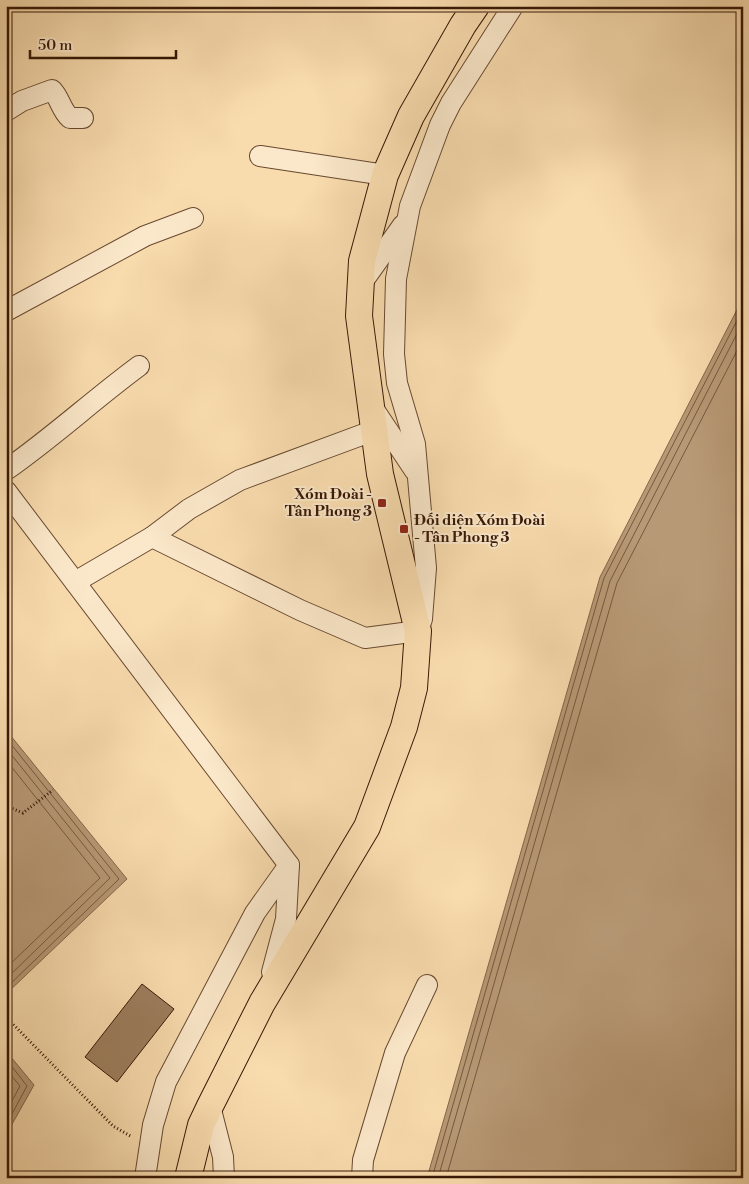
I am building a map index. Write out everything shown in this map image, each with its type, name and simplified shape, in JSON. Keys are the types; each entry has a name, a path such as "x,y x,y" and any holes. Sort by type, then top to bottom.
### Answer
{"main road":[{"path":"188,1178 201,1125 262,1003 367,827 404,727 414,688 418,631 380,474 359,316 360,284 364,252 386,175 410,116 476,6"}],"street":[{"path":"152,537 300,610 364,638 418,631 422,618 426,568 415,444 397,383 394,354 396,279 405,222 418,178 451,103 513,6"},
{"path":"6,111 22,101 52,90 57,95 64,112 70,118 83,118"},
{"path":"260,156 386,175"},
{"path":"6,311 145,236 194,218"},
{"path":"360,284 405,222"},
{"path":"6,470 42,444 95,399 138,366"},
{"path":"75,582 152,537 189,509 240,480 373,418 418,474"},
{"path":"6,491 289,865 286,919 281,944 262,1003"},
{"path":"145,1178 153,1125 166,1082 255,913 289,865"},
{"path":"362,1178 364,1160 395,1053 427,985"},
{"path":"210,1106 223,1157 224,1178"}],"path":[{"path":"6,806 23,812 53,790"},
{"path":"6,1017 113,1126 127,1136 151,1144"}],"water":[{"path":"743,298 743,1178 427,1178 600,577"},
{"path":"6,730 127,879 6,994"},
{"path":"6,1051 34,1085 6,1135"}],"building":[{"path":"142,984 174,1009 117,1082 85,1057"}],"place":[{"name":"Xóm Đoài - Tân Phong 3","path":"382,503"},
{"name":"Đối diện Xóm Đoài - Tân Phong 3","path":"404,529"}]}
